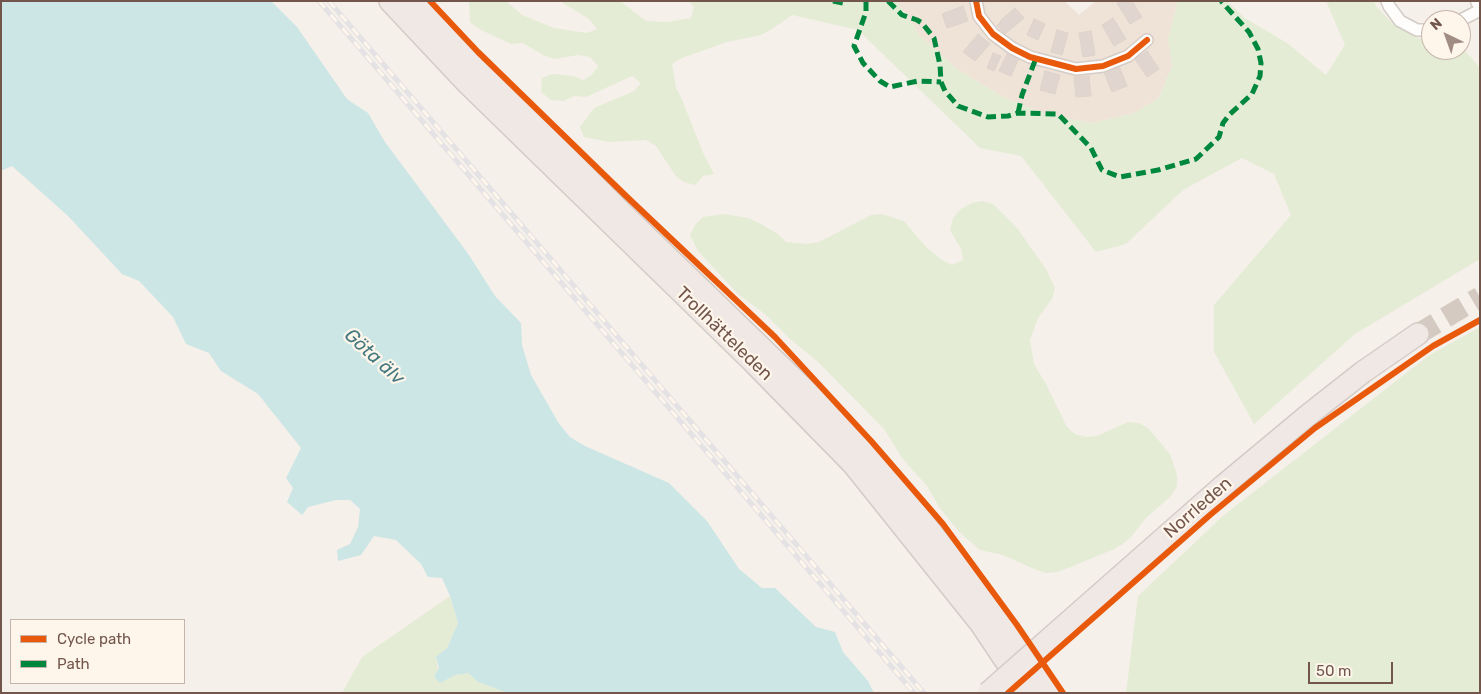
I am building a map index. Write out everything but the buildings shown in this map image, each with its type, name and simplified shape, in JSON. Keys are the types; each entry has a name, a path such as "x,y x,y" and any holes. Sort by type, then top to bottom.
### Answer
{"highway":[{"name":"Trollhätteleden","path":"390,1 466,83 752,361 854,464 981,624 1027,693"},
{"name":"Trollhätteleden","path":"414,1 607,198 864,448 993,611 1048,693"},
{"name":"Norrleden","path":"988,693 1223,486 1306,416 1418,334"}],"street":[{"path":"976,1 979,16 993,34 1012,48 1030,56 1076,69 1103,66 1128,56 1147,40"},
{"path":"1387,1 1400,21 1421,30"}],"shaded area":[{"path":"897,1 1064,1 1079,15 1096,1 1175,1 1177,5 1168,39 1172,66 1159,98 1135,113 1092,123 1045,114 1003,97 957,69 920,36"}],"green space":[{"path":"469,1 506,1 522,15 554,28 587,33 597,29 589,19 560,1 620,1 646,21 668,22 691,18 694,7 689,1 897,1 920,36 957,69 1003,97 1045,114 1092,123 1135,113 1159,98 1172,66 1168,39 1177,5 1175,1 1227,1 1245,18 1287,43 1326,75 1345,45 1326,1 1374,1 1376,6 1393,24 1421,39 1421,60 1471,60 1471,58 1480,69 1480,259 1355,334 1254,424 1214,352 1214,305 1291,215 1274,174 1242,158 1183,190 1126,244 1096,252 1021,156 980,148 858,30 792,15 761,35 727,42 682,58 672,64 676,88 703,153 714,174 703,176 695,185 684,182 675,175 656,146 646,140 609,142 584,137 580,127 594,108 634,91 641,83 632,76 586,97 574,96 563,101 551,100 541,92 542,78 552,74 573,76 583,80 592,75 598,66 590,57 578,55 554,59 523,43 511,44 479,29 470,22"},
{"path":"982,201 993,204 1017,228 1046,269 1055,288 1052,299 1038,318 1030,340 1034,364 1067,427 1075,434 1086,437 1097,436 1128,422 1139,423 1149,429 1170,454 1177,475 1177,486 1171,496 1146,518 1123,544 1058,572 1046,573 1003,555 980,550 960,533 939,507 927,486 902,458 884,429 817,361 790,339 766,315 738,294 698,251 690,235 695,225 703,217 724,214 748,218 778,234 786,242 808,244 819,242 871,215 882,214 904,221 925,246 942,260 952,265 963,260 961,249 950,230 953,218 961,209 972,203"},
{"path":"1480,327 1480,693 1126,693 1138,596 1224,515 1428,356"},
{"path":"450,596 458,623 447,648 436,657 440,682 455,675 468,673 478,682 508,693 342,693 362,657"}],"water":[{"name":"Göta älv","path":"1,1 271,1 297,27 347,99 368,113 385,142 469,255 495,296 521,323 522,345 531,375 558,422 570,437 585,446 669,483 707,521 739,569 762,588 775,588 816,627 835,632 843,652 868,681 874,693 508,693 478,682 468,673 455,675 440,683 434,677 439,668 436,657 447,648 458,623 450,596 442,578 428,577 421,564 396,540 374,536 361,555 338,561 337,550 350,544 358,527 360,509 350,500 336,500 308,507 302,515 287,502 293,488 286,478 301,448 258,394 221,371 209,353 186,344 173,317 139,281 122,274 68,216 12,166 1,171"}],"tunnel":[{"path":"1418,334 1480,297"}],"railway":[{"path":"319,1 914,693"},
{"path":"329,1 924,693"}],"marked path":[{"path":"833,1 843,3 846,1"},
{"path":"866,1 866,12 854,46 863,63 880,81 890,87 918,81 941,82"},
{"path":"888,1 902,15 922,23 934,38 940,65 941,82 945,91 958,106 988,117 1008,116 1018,113 1058,114 1091,148 1102,170 1120,177 1158,170 1196,159 1219,137 1223,123 1229,115 1252,94 1260,76 1261,63 1258,49 1249,32 1221,1"},
{"path":"1018,113 1022,95 1036,58"}],"cycle path":[{"path":"430,1 478,52 775,337 872,442 943,524 1017,625 1063,693"},
{"path":"976,1 979,16 993,34 1012,48 1030,57 1076,69 1103,66 1128,56 1147,40"},
{"path":"1008,693 1210,515 1315,428 1433,346 1480,320"}]}
